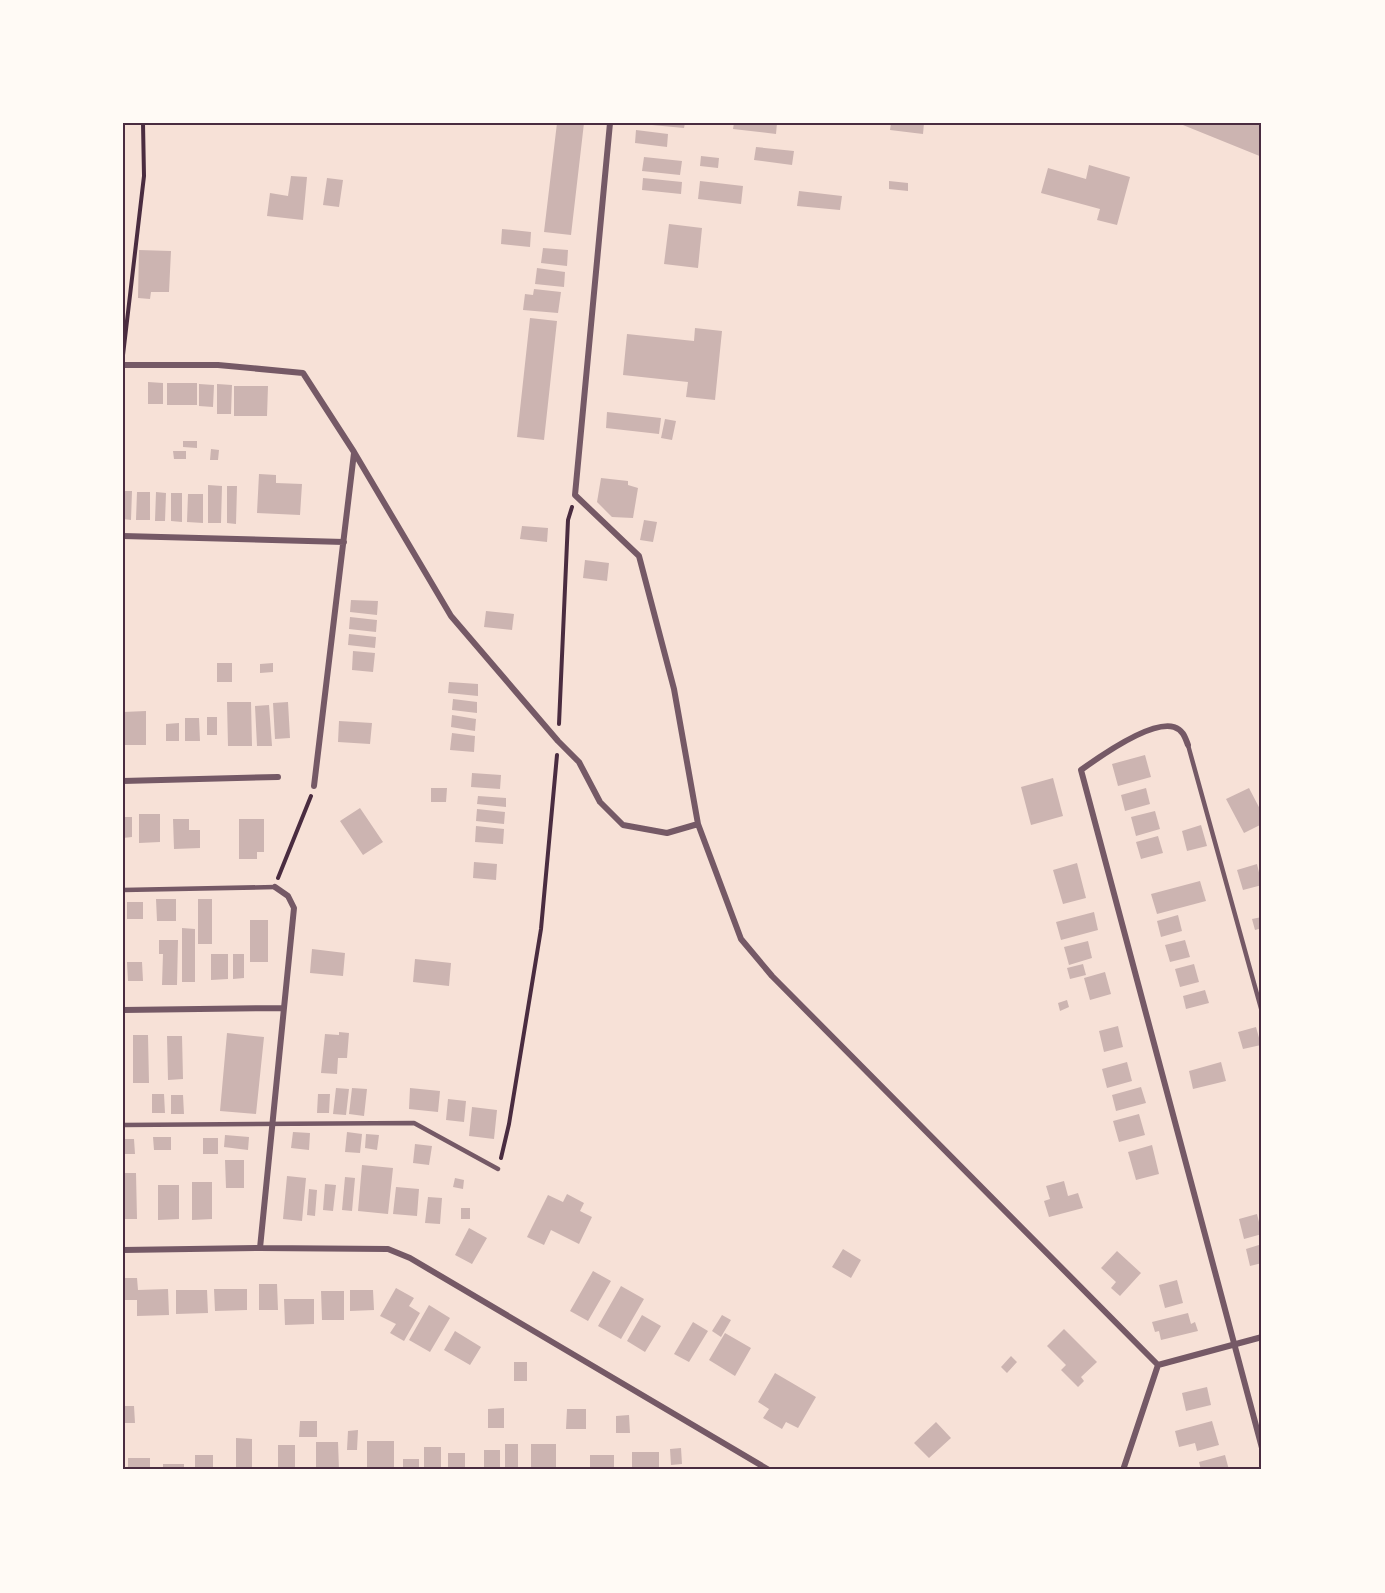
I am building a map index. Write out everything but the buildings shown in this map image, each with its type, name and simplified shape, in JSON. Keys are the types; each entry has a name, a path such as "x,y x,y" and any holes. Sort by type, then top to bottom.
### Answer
{"street":[{"path":"610,123 575,495 639,556 674,689 698,824 741,939 772,976 1158,1365"},
{"path":"123,365 218,365 303,373 354,452 451,616 558,741 579,762 600,802 623,825 667,833 698,824"},
{"path":"314,786 354,452"},
{"path":"123,536 344,542"},
{"path":"1188,745 1182,732 1174,727 1154,729 1107,751 1081,770 1262,1448"},
{"path":"123,781 278,777"},
{"path":"260,1248 294,908 288,896 275,887"},
{"path":"123,1010 283,1008"},
{"path":"123,1250 388,1249 410,1258 769,1470"},
{"path":"1158,1365 1262,1337"},
{"path":"1123,1470 1158,1365"}],"lane":[{"path":"1188,745 1262,1012"},
{"path":"123,891 275,887"},
{"path":"123,1125 414,1123 498,1169"}],"path":[{"path":"123,357 144,176 143,123"},
{"path":"559,733 568,520 573,504"},
{"path":"498,1169 509,1124 542,929 558,748"},
{"path":"275,887 314,786"}]}
